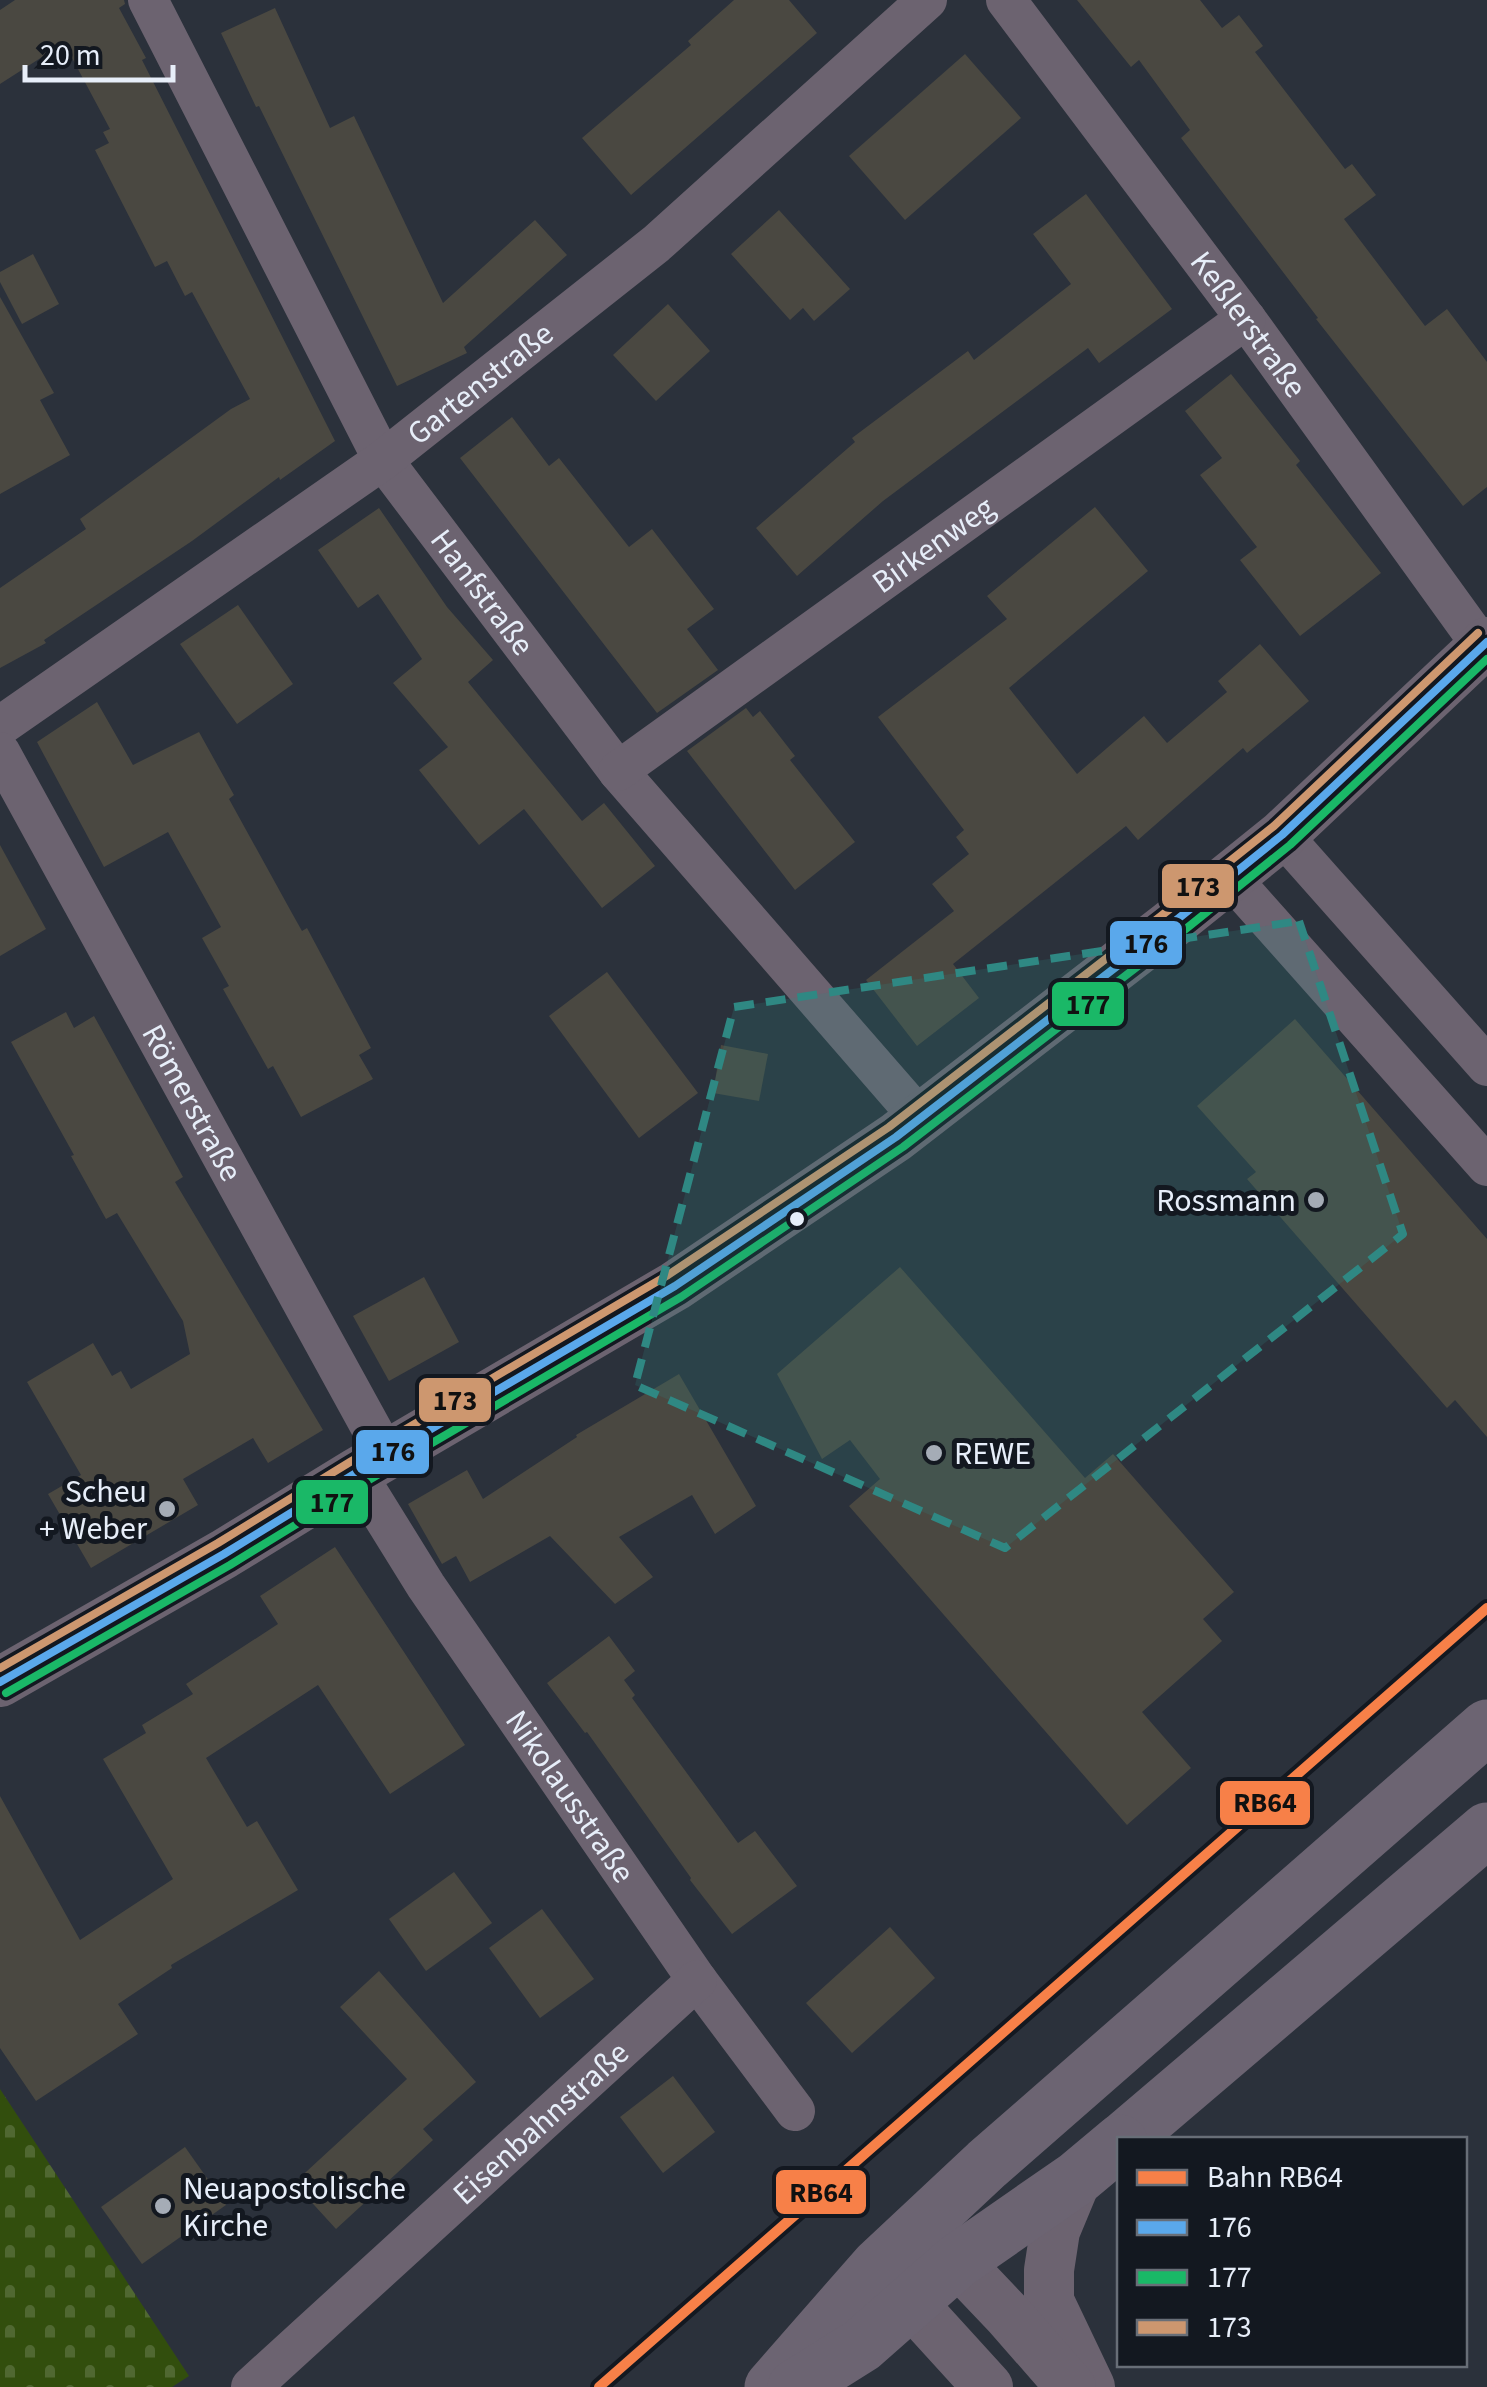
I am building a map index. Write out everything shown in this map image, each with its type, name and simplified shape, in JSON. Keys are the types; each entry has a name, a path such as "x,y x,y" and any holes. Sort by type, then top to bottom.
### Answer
{"main road":[{"path":"772,2387 940,2243 988,2164 1487,1728"},
{"path":"1126,2137 1487,1830"},
{"path":"940,2243 1076,2178 1117,2144"},
{"path":"795,2387 862,2345 894,2285"}],"street":[{"name":"Hanfstraße","path":"148,0 383,460 618,770 920,1117"},
{"name":"Gartenstraße","path":"0,726 383,460 656,244 926,0"},
{"name":"Keßlerstraße","path":"1006,0 1246,319 1485,647"},
{"name":"Birkenweg","path":"618,770 1246,319"},
{"path":"0,1682 675,1286 896,1137 1282,835 1485,647"},
{"name":"Römerstraße","path":"0,752 371,1464"},
{"path":"1282,835 1487,1066"},
{"path":"1230,877 1487,1166"},
{"name":"Nikolausstraße","path":"371,1464 426,1586 697,1980 795,2110"},
{"name":"Eisenbahnstraße","path":"251,2387 697,1980"},
{"path":"1076,2178 1055,2231 1049,2301 1090,2387"},
{"path":"940,2243 1070,2387"},
{"path":"894,2285 988,2387"}],"highlighted area":[{"path":"1299,921 1403,1234 1005,1548 635,1385 734,1007"}],"green space":[{"path":"0,2089 189,2376 172,2387 0,2387"}],"building":[{"path":"15,0 124,0 119,8 146,58 142,60 335,441 44,640 46,643 0,668 0,588 86,529 80,519 250,399 192,292 185,296 167,261 155,267 95,150 109,143 103,132 110,129 64,43 0,84 0,10"},
{"path":"734,0 789,0 817,33 631,195 582,138 691,45 688,41"},
{"path":"1077,0 1200,0 1222,28 1239,15 1263,46 1255,52 1345,169 1352,164 1376,195 1344,219 1425,326 1447,309 1487,362 1487,487 1463,506 1181,138 1190,130 1139,60 1131,67"},
{"path":"275,8 330,128 354,116 443,303 535,220 567,255 464,347 467,353 397,386 221,33"},
{"path":"965,54 1021,118 905,220 849,156"},
{"path":"1086,194 1172,309 1099,363 1088,348 883,501 797,576 756,528 855,442 852,438 968,351 974,360 1071,284 1033,234"},
{"path":"779,210 850,289 814,321 803,308 790,320 731,254"},
{"path":"33,254 59,304 22,324 0,282 0,272"},
{"path":"0,297 54,393 40,400 70,455 0,494"},
{"path":"668,304 710,351 656,401 613,355"},
{"path":"1231,374 1381,573 1300,636 1240,560 1257,547 1200,475 1222,458 1185,411"},
{"path":"512,417 549,466 559,458 629,547 652,529 714,609 687,629 718,670 657,713 460,458"},
{"path":"1095,507 1148,571 1009,688 1077,774 1144,716 1167,743 1227,692 1218,681 1260,644 1309,701 1247,753 1243,748 1138,840 1126,826 953,964 979,998 917,1046 866,980 954,911 932,884 969,854 956,837 964,830 878,717 1007,619 987,596"},
{"path":"379,508 447,607 493,660 468,682 582,821 604,803 655,866 602,908 524,809 479,845 419,770 448,747 393,683 422,659 378,594 358,608 318,550"},
{"path":"238,605 293,684 237,724 180,644"},
{"path":"97,702 133,765 199,732 234,795 229,799 302,931 307,928 371,1048 359,1055 373,1079 301,1117 273,1066 268,1069 223,989 229,986 202,938 221,927 168,832 104,867 37,742"},
{"path":"746,708 753,717 760,711 795,756 790,760 855,842 795,890 687,751"},
{"path":"0,845 46,929 0,956"},
{"path":"607,972 698,1093 639,1138 549,1016"},
{"path":"66,1012 74,1028 94,1016 183,1177 175,1182 323,1430 268,1463 253,1438 183,1479 198,1505 91,1568 48,1494 81,1475 27,1382 93,1343 112,1376 121,1371 131,1389 190,1354 183,1321 117,1213 106,1219 11,1042"},
{"path":"1295,1019 1487,1239 1487,1437 1455,1400 1447,1408 1247,1179 1256,1172 1197,1106"},
{"path":"721,1045 768,1054 759,1101 713,1093"},
{"path":"900,1267 1085,1478 1113,1454 1234,1592 1203,1619 1222,1641 1142,1712 1191,1768 1127,1825 849,1506 880,1479 850,1440 822,1459 777,1374"},
{"path":"424,1277 459,1342 389,1381 353,1316"},
{"path":"679,1374 756,1506 715,1534 692,1495 619,1537 653,1577 615,1604 550,1536 470,1582 456,1556 442,1564 408,1504 467,1470 483,1499 576,1435"},
{"path":"335,1547 465,1745 390,1794 318,1685 206,1758 247,1827 257,1821 298,1890 171,1965 172,1968 118,2004 138,2034 36,2101 0,2048 0,1796 80,1940 173,1879 103,1759 146,1733 142,1725 193,1694 186,1684 278,1624 260,1596"},
{"path":"609,1636 635,1671 624,1680 635,1695 632,1698 738,1843 755,1831 797,1886 732,1934 587,1732 547,1683"},
{"path":"454,1872 492,1923 426,1971 389,1919"},
{"path":"542,1909 594,1979 540,2018 489,1948"},
{"path":"890,1927 935,1978 852,2053 806,2003"},
{"path":"379,1971 476,2082 423,2129 433,2140 336,2229 294,2183 407,2079 340,2007"},
{"path":"673,2076 715,2132 663,2173 620,2117"},
{"name":"Neuapostolische Kirche","path":"185,2147 226,2205 142,2264 101,2207"}],"rail line":[{"name":"RB64","path":"599,2387 1487,1608"}],"transit line":[{"name":"173","path":"0,1668 668,1275 889,1127 1274,826 1478,633"},
{"name":"176","path":"0,1682 675,1286 896,1137 1282,835 1487,642"},
{"name":"177","path":"6,1693 681,1297 903,1147 1290,845 1487,659"}],"place":[{"name":"Rossmann","path":"1316,1200"},
{"name":"REWE","path":"934,1453"},
{"name":"Scheu + Weber","path":"167,1509"},
{"name":"Neuapostolische Kirche","path":"163,2206"}]}
